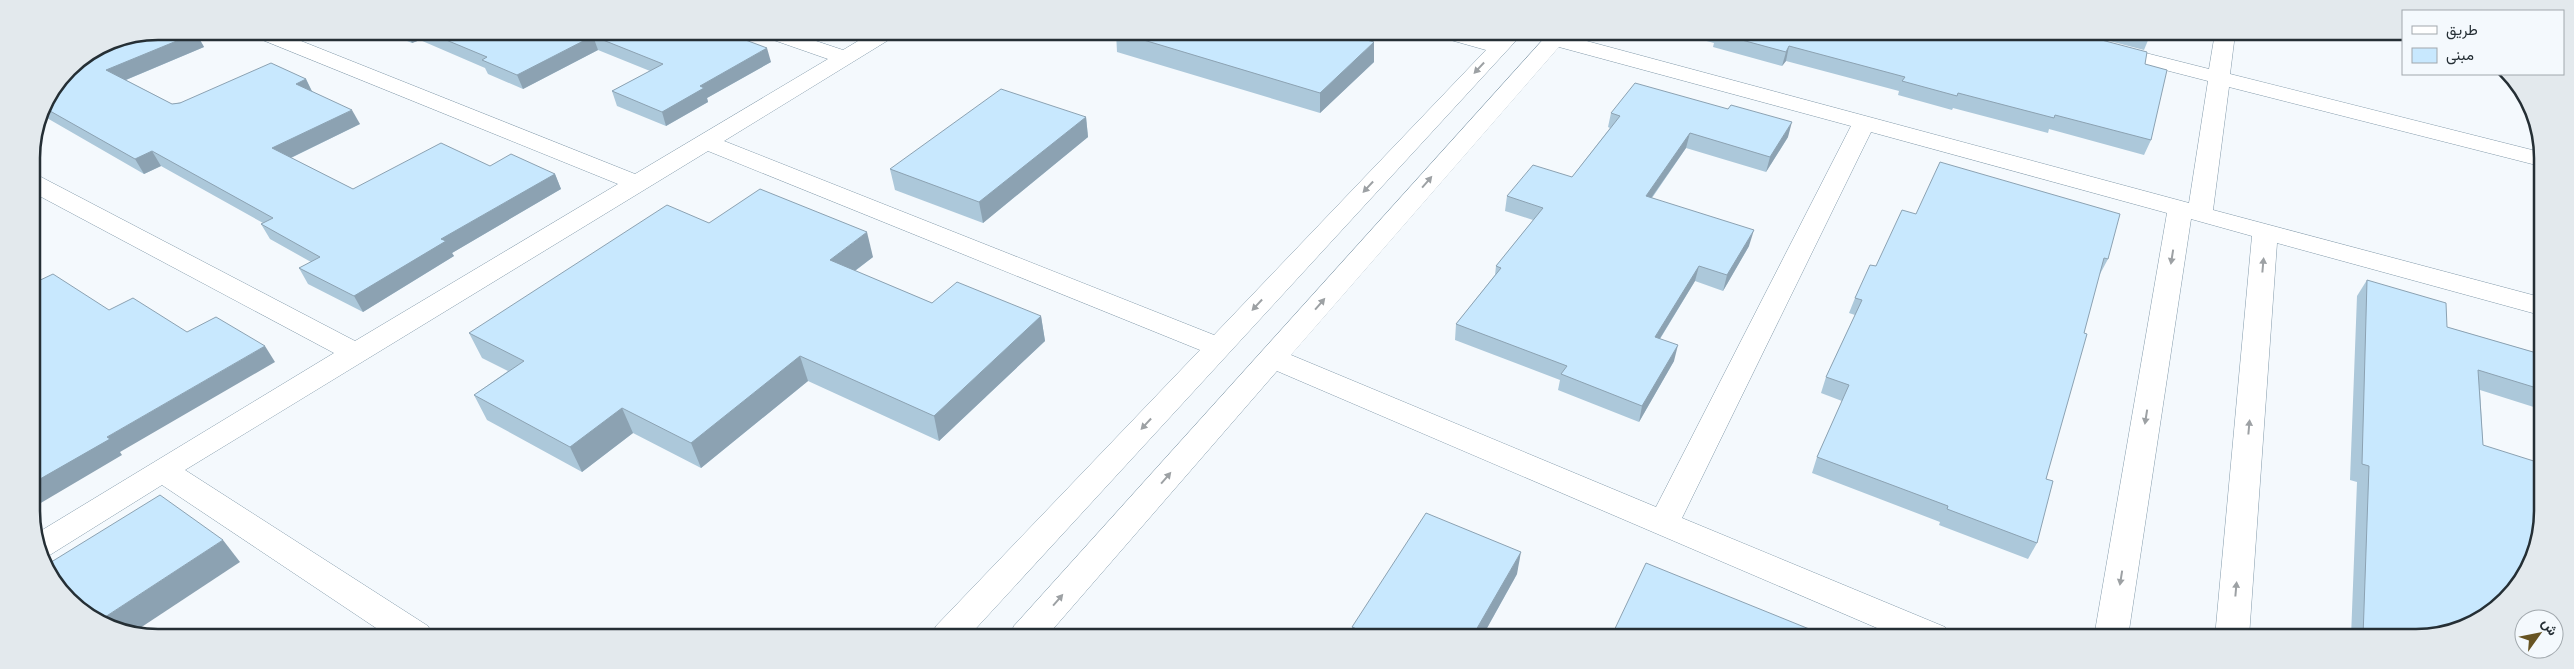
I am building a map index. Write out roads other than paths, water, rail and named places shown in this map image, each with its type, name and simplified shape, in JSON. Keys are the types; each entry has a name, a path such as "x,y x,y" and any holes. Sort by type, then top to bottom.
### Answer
{"street":[{"path":"280,40 637,183"},
{"path":"792,40 845,58"},
{"path":"45,544 162,470 875,40"},
{"path":"955,629 1506,40"},
{"path":"1032,629 1553,40"},
{"path":"1571,40 1864,123 2534,304"},
{"path":"2112,629 2190,211 2219,77 2224,40"},
{"path":"2090,45 2534,157"},
{"path":"1664,523 1864,123"},
{"path":"707,142 1219,346"},
{"path":"40,186 355,353"},
{"path":"2233,629 2266,232"},
{"path":"1272,358 1914,629"},
{"path":"162,470 405,629"}]}
